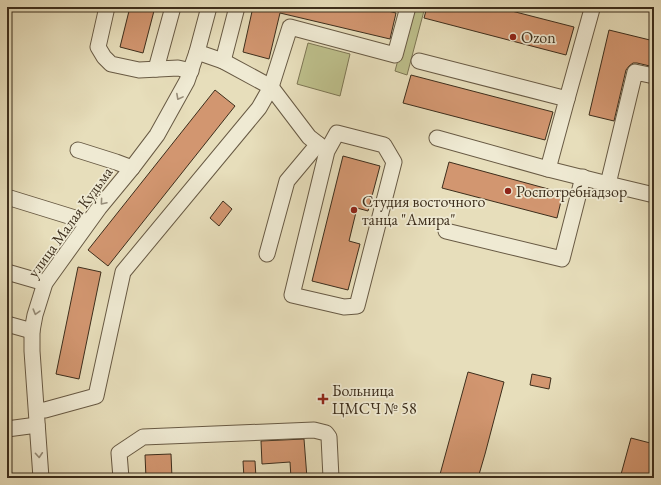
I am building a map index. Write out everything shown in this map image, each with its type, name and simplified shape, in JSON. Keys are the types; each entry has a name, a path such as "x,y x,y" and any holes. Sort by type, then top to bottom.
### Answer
{"street":[{"path":"107,7 98,47 104,57 111,64 139,70 178,68 191,71"},
{"path":"156,69 173,7"},
{"name":"улица Малая Кудьма","path":"41,478 32,351 32,331 35,315 45,283 88,222 157,135 187,81 197,52 209,7"},
{"path":"223,61 237,7"},
{"path":"7,429 37,418 45,410 96,396 123,272 258,108 271,87 290,27 395,54 408,7"},
{"path":"548,169 592,9"},
{"path":"197,52 223,61 271,87 309,137 322,148"},
{"path":"419,61 567,100"},
{"path":"608,184 635,72 654,76"},
{"path":"267,254 287,181 337,133 384,145 394,162 357,306 344,307 292,295 322,148"},
{"path":"437,138 548,169 654,195"},
{"path":"78,150 132,168"},
{"path":"446,231 562,259 584,177"},
{"path":"7,197 88,222"},
{"path":"7,272 45,283"},
{"path":"7,324 32,331"},
{"path":"121,478 119,453 143,437 314,430 326,433 329,437 331,478"}],"green space":[{"path":"412,7 425,7 407,75 395,71"},
{"path":"308,43 350,54 340,96 297,84"}],"building":[{"path":"130,7 155,7 143,53 120,47"},
{"path":"253,7 371,7 396,13 390,39 280,13 269,59 243,52"},
{"path":"427,7 496,7 574,27 566,55 424,18"},
{"path":"609,30 654,41 654,67 633,63 626,70 614,121 589,115"},
{"path":"411,75 553,112 545,140 403,103"},
{"path":"215,90 235,106 108,266 88,250"},
{"path":"343,156 380,166 368,211 357,208 349,241 360,244 348,290 312,281"},
{"path":"449,162 563,193 557,218 442,188"},
{"path":"223,201 232,209 219,226 210,218"},
{"path":"78,267 101,272 79,379 56,374"},
{"path":"468,372 504,382 485,454 478,478 439,478"},
{"path":"532,374 551,378 549,389 530,385"},
{"path":"631,438 654,444 653,478 620,478"},
{"path":"304,439 307,478 291,478 290,462 262,464 261,441"},
{"path":"171,454 172,478 146,478 145,455"},
{"path":"243,461 255,461 256,478 244,478"}],"place":[{"name":"Ozon","path":"513,37"},
{"name":"Роспотребнадзор","path":"508,191"},
{"name":"Студия восточного танца \"Амира\"","path":"354,210"},
{"name":"Больница ЦМСЧ № 58","path":"323,399"}]}
